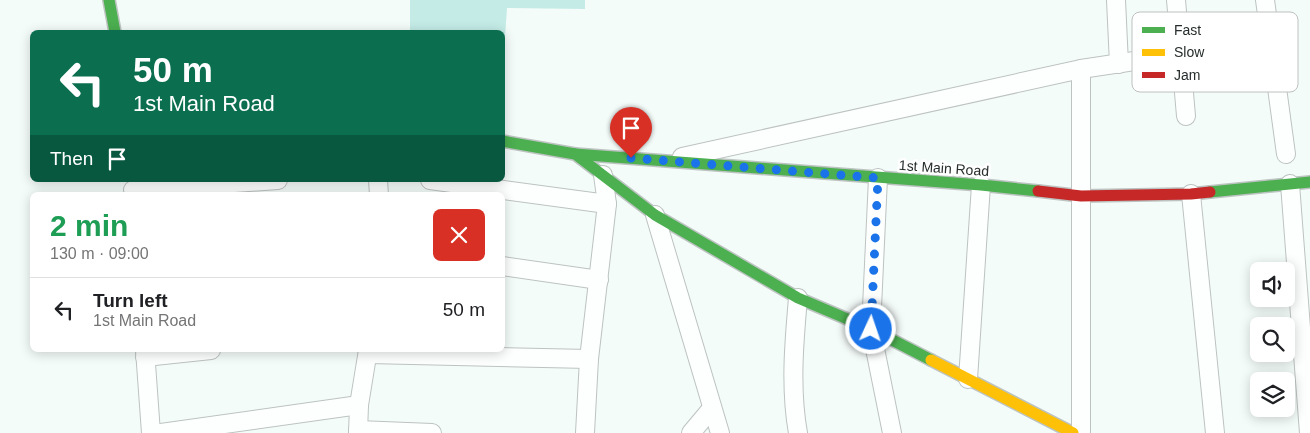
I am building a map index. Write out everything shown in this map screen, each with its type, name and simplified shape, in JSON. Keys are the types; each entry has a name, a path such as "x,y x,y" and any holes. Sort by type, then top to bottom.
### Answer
{"street":[{"path":"109,0 115,30"},
{"path":"1116,0 1119,64"},
{"path":"668,161 1081,69 1132,62"},
{"path":"1081,69 1081,433"},
{"path":"1184,92 1186,116"},
{"path":"1278,92 1286,154"},
{"name":"1st Main Road","path":"505,142 576,154 981,185 1081,196 1191,194 1310,182"},
{"path":"576,154 655,215 798,298 871,329 1073,433"},
{"path":"585,433 589,359 607,204 603,175"},
{"path":"878,178 871,329 892,433"},
{"path":"133,188 242,182"},
{"path":"445,182 607,204"},
{"path":"1290,184 1309,433"},
{"path":"968,379 981,185"},
{"path":"1191,194 1215,433"},
{"path":"655,215 720,433"},
{"path":"505,266 599,280"},
{"path":"798,298 794,340 795,416 798,433"},
{"path":"151,433 145,353 167,352"},
{"path":"432,433 358,432 359,405 368,352 589,359"},
{"path":"161,433 359,405"},
{"path":"691,433 712,408"}],"shaded area":[{"path":"410,0 585,0 585,9 507,8 505,38 505,30 410,30"}],"traffic: fast":[{"path":"109,0 115,30"},
{"path":"505,142 575,154 655,215 798,298 871,329 931,360"},
{"path":"575,154 1038,191"},
{"path":"1210,192 1310,182"}],"traffic: slow":[{"path":"931,360 1073,433"}],"traffic: jam":[{"path":"1038,191 1081,196 1210,192"}],"route":[{"path":"631,158 878,178 871,329"}]}
